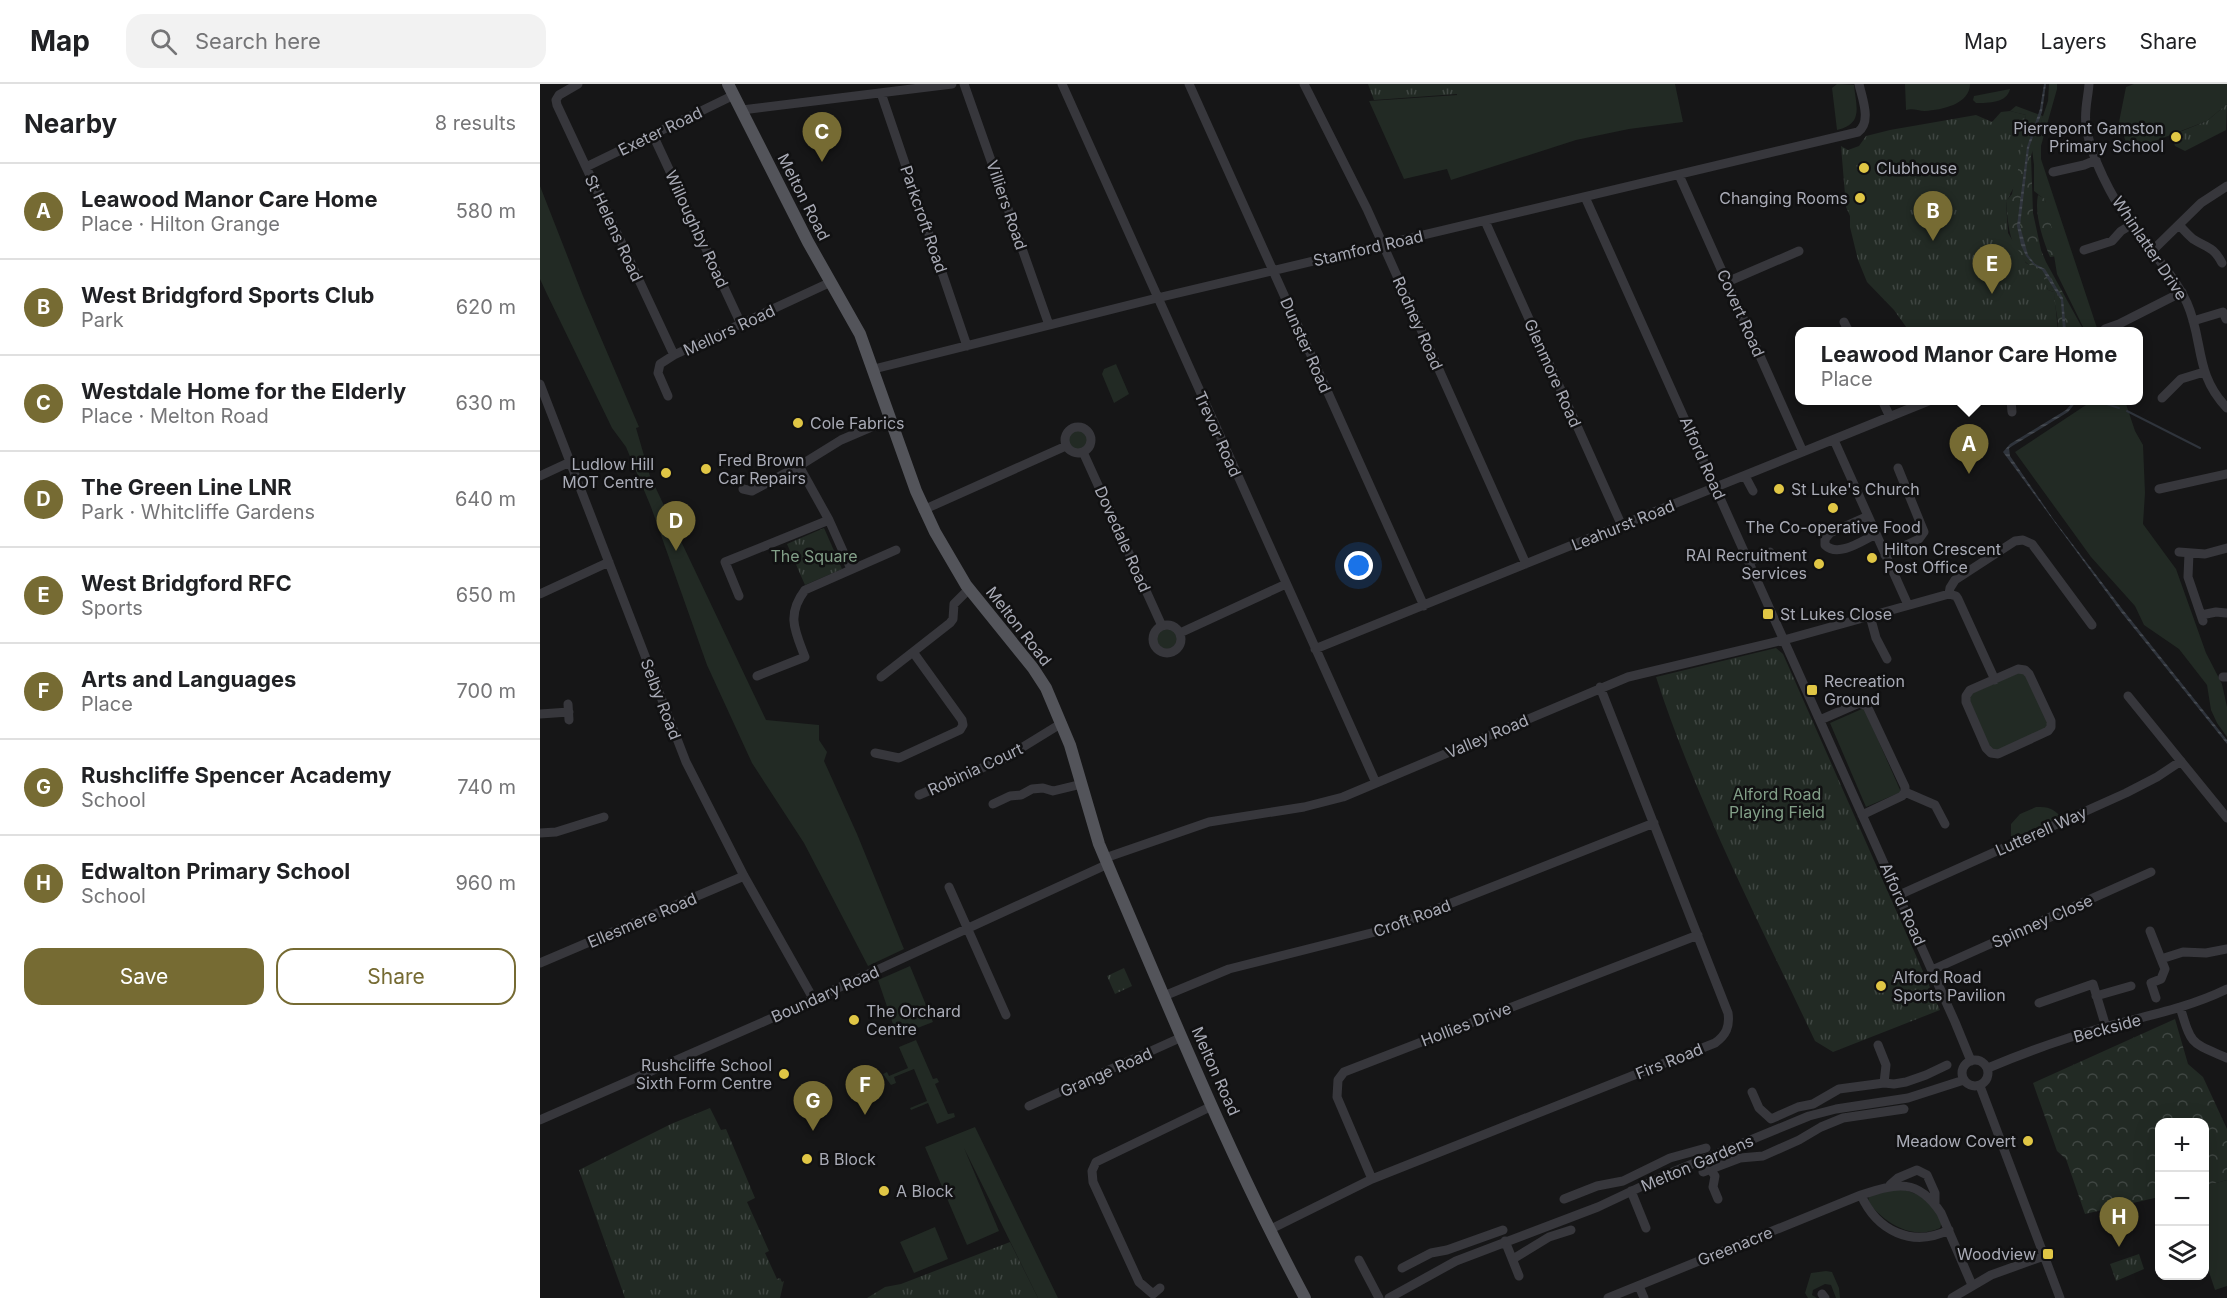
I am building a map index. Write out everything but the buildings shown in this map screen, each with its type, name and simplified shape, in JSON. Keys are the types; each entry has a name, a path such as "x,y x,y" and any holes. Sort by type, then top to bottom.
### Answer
{"main road":[{"name":"Melton Road","path":"731,90 802,230 860,334 923,510 969,589 1033,668 1046,688 1062,723 1106,861 1212,1106 1269,1230 1305,1298"}],"street":[{"name":"St Helens Road","path":"578,84 556,100 674,356"},
{"path":"742,110 952,84"},
{"name":"Villiers Road","path":"964,84 1049,325"},
{"name":"Trevor Road","path":"1062,84 1376,783"},
{"name":"Dunster Road","path":"1189,84 1424,606"},
{"name":"Rodney Road","path":"1304,84 1383,245 1526,564"},
{"name":"Stamford Road","path":"874,369 1157,298 1862,130 1865,114 1859,84"},
{"name":"Whinlatter Drive","path":"2089,84 2086,126 2096,160 2131,225 2182,292 2193,321 2204,372 2219,400 2227,408"},
{"name":"Exeter Road","path":"586,167 653,135 731,90"},
{"name":"Parkcroft Road","path":"881,93 967,346"},
{"name":"Willoughby Road","path":"653,135 741,324"},
{"path":"2053,172 2096,160"},
{"name":"Covert Road","path":"1679,175 1803,452"},
{"path":"2152,250 2200,202 2227,186"},
{"name":"Alford Road","path":"1585,197 1971,1060"},
{"name":"Glenmore Road","path":"1485,220 1622,526"},
{"path":"2084,250 2112,241 2121,231 2131,225"},
{"path":"2179,225 2193,239 2210,246 2222,263"},
{"path":"1727,282 1799,250"},
{"name":"Mellors Road","path":"668,396 658,373 660,364 831,282"},
{"path":"2111,327 2182,292"},
{"path":"2193,321 2223,312 2226,319"},
{"path":"1844,322 1846,327"},
{"path":"2162,398 2181,379 2204,372"},
{"name":"Selby Road","path":"540,384 686,762 744,876 814,1000"},
{"path":"2219,400 2227,393"},
{"path":"1884,405 1890,417"},
{"name":"Leahurst Road","path":"1315,650 1919,405"},
{"path":"2009,405 2012,412"},
{"path":"743,489 752,491 768,486 840,440 890,419"},
{"name":"Dovedale Road","path":"923,510 1066,446 1066,434 1072,428 1080,427 1088,431 1091,438 1089,447 1083,452 1162,626 1156,632 1154,640 1158,648 1165,652 1177,649 1181,641 1180,633 1286,584"},
{"path":"1834,440 1908,605"},
{"path":"1066,446 1072,452 1083,452"},
{"path":"540,476 570,462"},
{"path":"799,466 830,520 851,569"},
{"path":"1885,555 1919,539 1924,532 1898,468"},
{"path":"2159,489 2227,474"},
{"path":"1745,476 1753,491"},
{"path":"1868,516 1830,533 1826,536 1825,545 1838,551 1876,534"},
{"path":"739,596 729,584 725,562 830,520"},
{"path":"1995,680 1958,599 1949,594 1955,580 2015,541 2027,541 2032,544 2092,625"},
{"path":"2226,613 2216,612 2202,618 2188,577 2184,553 2205,554 2227,548"},
{"path":"757,676 805,657 792,620 802,594 810,586 896,550"},
{"path":"1749,562 1770,552"},
{"path":"540,594 609,562"},
{"path":"881,677 950,623 953,619 954,604 969,589"},
{"name":"Valley Road","path":"1106,861 1209,822 1304,807 1343,796 1600,687 1652,670 1784,640 1949,594"},
{"path":"1870,616 1876,638 1887,659"},
{"path":"1162,626 1174,627 1180,633"},
{"path":"875,753 899,758 960,730 963,725 962,720 913,652"},
{"path":"2018,669 2025,670 2051,722 2048,731 1998,754 1991,753 1986,748 1966,702 1966,696 1970,690 1995,680 2018,669"},
{"name":"Firs Road","path":"1269,1230 1372,1179 1721,1039 1728,1026 1728,1013 1600,687"},
{"path":"2128,696 2227,818"},
{"path":"1820,720 1859,703 1867,706 1905,786 1902,796 1862,814"},
{"path":"540,714 568,712"},
{"name":"Robinia Court","path":"920,795 1005,758 1062,723"},
{"name":"Lutterell Way","path":"1899,896 2126,794 2181,761"},
{"path":"993,804 1011,796 1022,795 1032,789 1043,788 1053,791 1082,784"},
{"path":"1905,792 1935,805 1945,824"},
{"path":"540,833 556,832 604,817"},
{"name":"Croft Road","path":"1164,996 1229,969 1383,930 1654,823"},
{"name":"Boundary Road","path":"540,1120 814,1000 1106,861"},
{"name":"Spinney Close","path":"1932,970 2151,872"},
{"name":"Ellesmere Road","path":"540,963 744,876"},
{"path":"949,887 1006,1015"},
{"path":"2150,931 2165,969 2161,979 2151,983 2156,998"},
{"name":"Hollies Drive","path":"1372,1179 1337,1097 1337,1086 1344,1072 1698,935"},
{"path":"2161,959 2183,952 2206,953 2227,949"},
{"path":"2039,1003 2097,983 2096,996 2106,1027"},
{"path":"2096,996 2131,987"},
{"name":"Beckside","path":"1988,1068 2031,1050 2180,1007 2227,988"},
{"path":"2180,1007 2192,1039 2199,1047 2227,1058"},
{"name":"Grange Road","path":"1029,1106 1182,1037"},
{"path":"1878,1045 1886,1065 1884,1083"},
{"path":"1971,1060 1984,1062 1988,1068 1988,1078 1980,1086 1971,1086 1964,1080 1962,1069 1971,1060"},
{"name":"Melton Gardens","path":"1752,1092 1759,1108 1771,1119 1798,1107 1813,1104 1839,1089 1906,1082 1926,1076 1947,1065"},
{"name":"Melton Gardens","path":"1389,1298 1456,1261 1588,1211 1809,1116 1908,1098 1964,1080"},
{"path":"1980,1086 2060,1298"},
{"path":"1851,1087 1854,1106"},
{"path":"1154,1294 1139,1282 1093,1182 1092,1171 1096,1162 1212,1106"},
{"name":"Melton Gardens","path":"1718,1200 1713,1187 1715,1176 1707,1171 1740,1158 1762,1156 1799,1140 1821,1126 1844,1118 1904,1109"},
{"name":"Melton Gardens","path":"1764,1134 1771,1152"},
{"name":"Melton Gardens","path":"1564,1199 1597,1186 1623,1181 1670,1158 1706,1148"},
{"name":"Greenacre","path":"1608,1298 1890,1185 1898,1178 1917,1170 1927,1175 1935,1193 1935,1203"},
{"name":"Greenacre","path":"1890,1185 1908,1186 1924,1193 1935,1203 1972,1285"},
{"name":"Melton Gardens","path":"1631,1191 1646,1228"},
{"path":"1581,1193 1588,1211"},
{"path":"1861,1195 1875,1218 1887,1228 1904,1236 1936,1237 1949,1230"},
{"path":"1402,1268 1431,1253 1447,1250 1503,1230"},
{"path":"1513,1259 1549,1237 1571,1230"},
{"path":"1505,1241 1519,1276"},
{"path":"1952,1298 1991,1275 2044,1256"},
{"path":"1359,1260 1379,1298"},
{"path":"1415,1261 1425,1277"},
{"path":"1639,1286 1644,1298"}],"green space":[{"path":"1368,84 1457,84 1457,94 1374,100"},
{"path":"1457,84 1675,84 1683,122 1629,129 1576,140 1451,180 1447,169 1404,179 1369,101 1457,95"},
{"path":"1837,84 1854,85 1857,107 1855,119 1846,127 1837,130 1832,88"},
{"path":"1905,84 1970,84 1965,97 1954,105 1925,111 1906,110"},
{"path":"2049,84 2057,84 2041,146 2041,159 2097,327 2083,327 2057,274 2045,200 2034,191 2032,149 2048,101"},
{"path":"2134,84 2227,84 2227,104 2207,121 2129,151 2119,122 2126,87"},
{"path":"2010,89 2001,100 1976,103 1973,100 1974,96"},
{"path":"2227,104 2226,130 2185,151 2175,146 2172,135 2207,121"},
{"path":"2016,106 2043,116 2031,156 2033,213 2046,262 2082,327 2058,327 2054,292 2048,290 2040,275 2022,258 2013,243 2006,201 2012,194 2026,115 2010,111"},
{"path":"2010,111 2026,115 2016,183 2006,202 2008,233 2026,263 2037,269 2044,278 2048,290 2054,292 2058,327 1906,327 1894,310 1867,282 1858,260 1850,227 1850,216 1846,207 1841,146 1848,150 1859,146 1866,136 1976,115 1992,122 2001,112"},
{"path":"540,186 583,296 639,427 636,428 650,476 766,720 819,725 819,740 827,752 824,761 904,949 868,966 804,843 752,763 707,665 651,507 626,447 612,428 540,279"},
{"path":"2038,195 2045,199 2058,256 2050,257 2045,243 2038,218"},
{"path":"1116,364 1129,394 1114,403 1102,374 1104,369"},
{"path":"2086,405 2126,405 2135,431 2143,445 2145,493 2143,524 2176,569 2206,653 2222,684 2227,707 2227,737 2211,710 2207,685 2179,649 2144,625 2135,606 2091,557 2015,452"},
{"path":"1078,430 1085,433 1088,440 1085,447 1078,450 1071,447 1068,440 1071,433"},
{"name":"The Square","path":"824,528 842,569 805,585 787,544"},
{"path":"1167,629 1174,632 1177,639 1174,646 1167,649 1160,646 1157,639 1160,632"},
{"name":"Alford Road Playing Field","path":"1776,648 1783,654 1940,1010 1833,1052 1815,1041 1751,907 1690,770 1656,677"},
{"path":"2025,670 2051,727 1991,753 1966,696"},
{"path":"1864,708 1901,792 1866,807 1830,723"},
{"path":"2036,807 2050,809 2061,817 2011,839 2011,824 2020,814"},
{"path":"910,966 933,1022 897,1036 878,980"},
{"path":"1124,968 1132,986 1115,994 1107,976"},
{"path":"2175,1019 2188,1064 2203,1077 2227,1129 2227,1180 2209,1185 2209,1118 2155,1118 2155,1198 2085,1214 2066,1159 2057,1151 2033,1083"},
{"path":"916,1040 933,1079 937,1078 939,1082 935,1084 948,1114 954,1113 955,1117 937,1124 928,1103 911,1110 910,1108 927,1101 914,1069 894,1077 896,1083 891,1085 883,1074 887,1072 889,1076 908,1068 899,1047"},
{"path":"710,1108 721,1130 726,1129 755,1198 747,1202 769,1251 765,1253 777,1279 784,1281 780,1298 625,1298 579,1170 671,1124"},
{"path":"975,1127 1058,1298 1038,1298 964,1148 999,1231 967,1245 925,1147"},
{"path":"2227,1180 2227,1286 2215,1290 2209,1272 2209,1185"},
{"path":"1900,1189 1920,1196 1930,1204 1942,1222 1940,1228 1919,1232 1900,1228 1882,1217 1868,1202 1869,1195"},
{"path":"2119,1208 2124,1223 2105,1228 2101,1214"},
{"path":"935,1227 948,1259 914,1273 900,1242"},
{"path":"1010,1242 1038,1298 867,1298 885,1287 901,1284"},
{"path":"2139,1254 2144,1269 2116,1281 2110,1264"},
{"path":"1832,1272 1839,1288 1840,1298 1836,1298 1831,1285 1825,1284 1813,1290 1812,1295 1817,1298 1808,1298 1805,1293 1811,1273"}],"shaded area":[{"path":"2044,84 2046,84 2042,112 2029,148 2020,226 2028,255 2035,264 2045,269 2063,298 2066,327 2063,327 2061,300 2042,270 2034,265 2026,256 2017,226 2027,147 2040,109"},
{"path":"2074,405 2068,412 2009,448 2010,456 2054,520 2227,740 2227,744 2121,612 2003,452 2010,444"}],"waterway":[{"path":"2110,405 2119,408"},
{"path":"2127,411 2200,448"}],"place":[{"name":"Pierrepont Gamston Primary School","path":"2176,137"},
{"name":"Westdale Home for the Elderly","path":"822,162"},
{"name":"Clubhouse","path":"1864,168"},
{"name":"Changing Rooms","path":"1860,198"},
{"name":"West Bridgford Sports Club","path":"1933,241"},
{"name":"West Bridgford RFC","path":"1992,294"},
{"name":"Cole Fabrics","path":"798,423"},
{"name":"Fred Brown Car Repairs","path":"706,469"},
{"name":"Ludlow Hill MOT Centre","path":"666,473"},
{"name":"Leawood Manor Care Home","path":"1969,474"},
{"name":"St Luke's Church","path":"1779,489"},
{"name":"The Co-operative Food","path":"1833,508"},
{"name":"The Green Line LNR","path":"676,551"},
{"name":"Hilton Crescent Post Office","path":"1872,558"},
{"name":"RAI Recruitment Services","path":"1819,564"},
{"name":"St Lukes Close","path":"1768,614"},
{"name":"Recreation Ground","path":"1812,690"},
{"name":"Alford Road Sports Pavilion","path":"1881,986"},
{"name":"The Orchard Centre","path":"854,1020"},
{"name":"Rushcliffe School Sixth Form Centre","path":"784,1074"},
{"name":"Arts and Languages","path":"865,1115"},
{"name":"Rushcliffe Spencer Academy","path":"813,1131"},
{"name":"Meadow Covert","path":"2028,1141"},
{"name":"B Block","path":"807,1159"},
{"name":"A Block","path":"884,1191"},
{"name":"Edwalton Primary School","path":"2119,1247"},
{"name":"Woodview","path":"2048,1254"}]}
